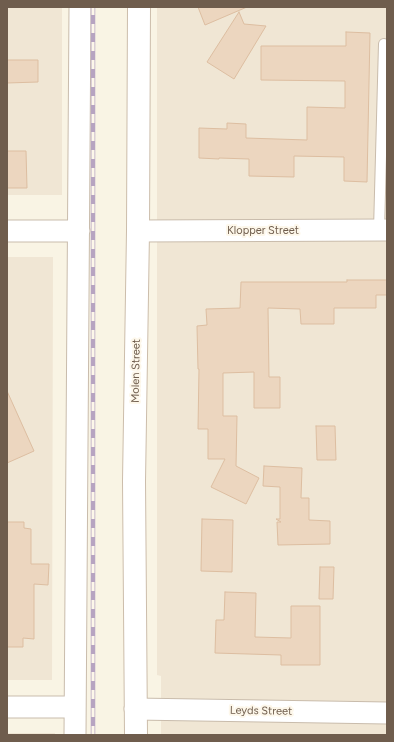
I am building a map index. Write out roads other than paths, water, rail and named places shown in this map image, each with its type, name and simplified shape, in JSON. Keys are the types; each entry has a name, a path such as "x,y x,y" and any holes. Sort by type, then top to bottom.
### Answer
{"street":[{"path":"75,735 80,7"},
{"name":"Molen Street","path":"136,735 134,481 140,7"},
{"name":"Klopper Street","path":"138,231 383,230"},
{"path":"7,231 79,231"},
{"path":"7,707 75,707"},
{"name":"Leyds Street","path":"135,709 387,714"}],"lane":[{"path":"383,230 384,44"}],"railway":[{"path":"93,7 93,735"}]}
